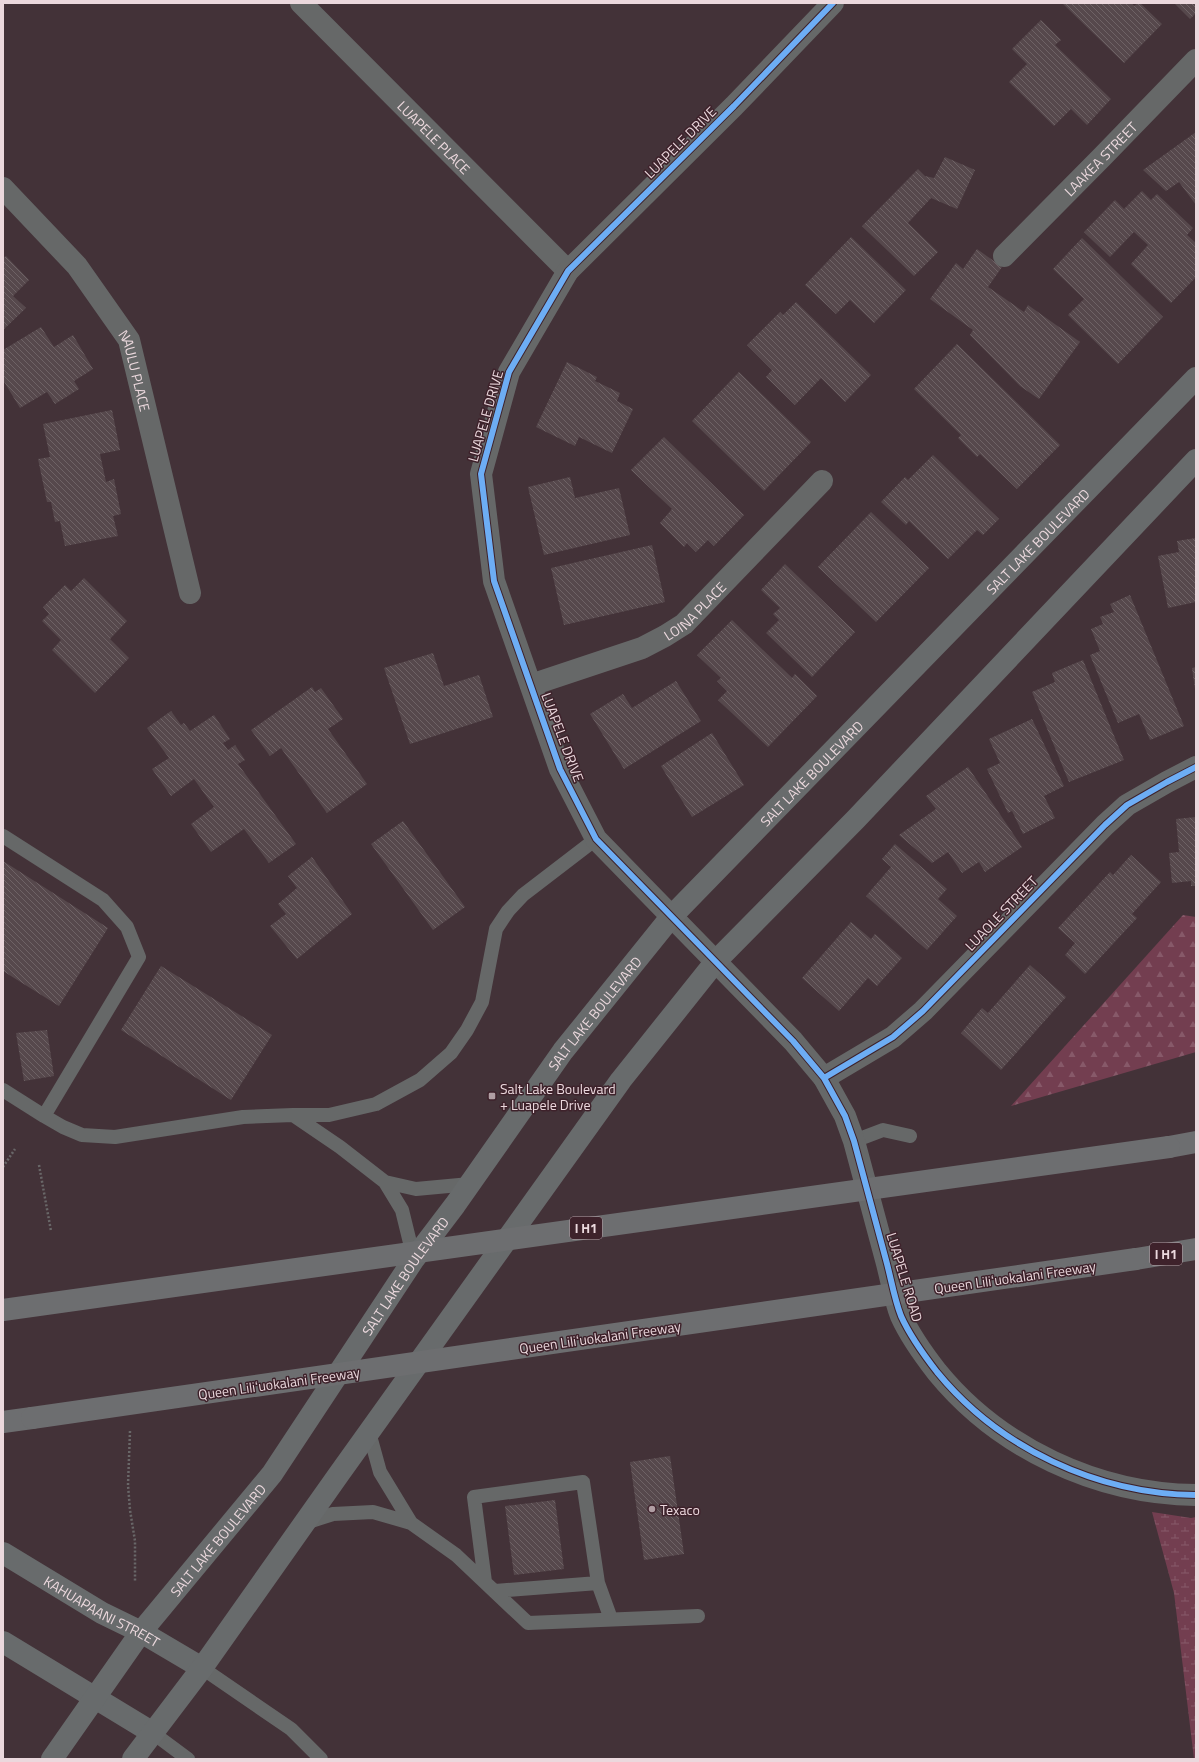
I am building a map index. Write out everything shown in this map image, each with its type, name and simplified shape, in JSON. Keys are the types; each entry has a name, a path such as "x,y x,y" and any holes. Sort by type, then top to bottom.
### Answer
{"highway":[{"name":"I H1","path":"3,1310 1196,1142"},
{"name":"Queen Liliʻuokalani Freeway","path":"3,1422 1136,1259 1196,1249"}],"main road":[{"name":"SALT LAKE BOULEVARD","path":"52,1759 141,1632 272,1474 414,1259 470,1184 563,1051 671,917 1196,378"},
{"path":"132,1759 202,1668 621,1080 716,961 856,819 1196,460"},
{"name":"KAHUAPAANI STREET","path":"3,1553 102,1613 141,1632 202,1668"},
{"path":"3,1642 153,1733"}],"street":[{"name":"LUAPELE PLACE","path":"301,3 568,271"},
{"name":"LUAPELE DRIVE","path":"716,961 671,917 596,839 560,769 494,581 481,474 509,372 568,271 734,106 833,3"},
{"name":"LAAKEA STREET","path":"1004,256 1196,60"},
{"name":"NAULU PLACE","path":"3,188 77,266 129,340 190,593"},
{"name":"LOINA PLACE","path":"531,685 642,648 684,624 822,481"},
{"name":"LUAOLE STREET","path":"824,1078 892,1037 923,1010 1105,825 1127,805 1196,767"},
{"name":"LUAPELE ROAD","path":"716,961 793,1041 824,1078 844,1116 854,1141 901,1315 921,1352 964,1402 1016,1442 1067,1468 1094,1478 1135,1489 1176,1495 1196,1495"}],"lane":[{"path":"3,836 103,900 127,927 139,957 44,1116"},
{"path":"3,1090 63,1128 82,1135 115,1137 243,1117 329,1115 376,1104 420,1080 451,1053 467,1030 482,1002 496,929 500,923 523,895 596,839"},
{"path":"293,1115 340,1147 385,1182 402,1210 414,1259"},
{"path":"854,1141 883,1130 910,1136"},
{"path":"385,1182 416,1189 470,1184"},
{"path":"369,1432 380,1472 411,1523"},
{"path":"490,1587 474,1496 583,1482 598,1583 611,1619"},
{"path":"304,1523 333,1514 373,1512 411,1523 456,1555 528,1623 698,1616"},
{"path":"490,1587 598,1583"},
{"path":"202,1668 287,1726 321,1759"},
{"path":"153,1733 188,1759"}],"path":[{"path":"3,1167 15,1149"},
{"path":"39,1165 51,1231"},
{"path":"130,1430 128,1485 135,1541 135,1582"}],"green space":[{"path":"1183,915 1196,917 1196,1052 1011,1106"},
{"path":"1152,1512 1191,1518 1196,1517 1196,1759 1194,1759 1174,1593"}],"building":[{"path":"1062,3 1131,3 1134,6 1140,3 1162,24 1124,63"},
{"path":"1174,3 1196,3 1196,13 1190,19"},
{"path":"1041,20 1061,40 1055,45 1111,99 1087,125 1071,109 1054,126 1009,82 1027,64 1012,49"},
{"path":"1196,132 1196,205 1179,182 1166,191 1143,170"},
{"path":"945,157 975,170 957,209 931,198 908,223 938,252 914,276 862,226 918,169 925,176 934,178"},
{"path":"1142,191 1151,200 1157,194 1193,228 1187,235 1196,243 1196,277 1171,303 1131,264 1148,245 1134,232 1110,257 1084,232 1115,200 1124,209"},
{"path":"851,237 906,290 874,323 850,300 836,314 805,285"},
{"path":"1082,238 1163,317 1118,364 1068,315 1084,299 1053,269"},
{"path":"977,249 1002,267 988,287 1024,312 1028,305 1080,342 1039,399 1020,386 970,335 973,330 930,299 956,263 963,269"},
{"path":"6,256 29,280 13,296 26,308 3,330 3,258"},
{"path":"796,302 871,375 845,402 821,378 795,405 766,377 772,370 747,345 780,312 783,315"},
{"path":"41,327 54,347 73,335 93,369 74,381 79,389 55,404 47,392 20,408 3,380 3,350"},
{"path":"957,344 1060,445 1017,489 980,454 977,457 958,438 961,435 914,389"},
{"path":"567,362 597,377 595,381 620,393 617,401 633,409 612,453 579,437 575,446 536,427"},
{"path":"739,372 811,442 764,491 692,421"},
{"path":"112,410 120,450 100,454 106,482 114,479 121,514 113,516 118,536 65,546 60,521 55,522 51,502 47,502 38,459 50,457 43,424"},
{"path":"664,437 744,515 714,546 708,540 696,552 687,543 684,547 660,523 672,509 631,470"},
{"path":"933,455 999,519 983,535 977,530 948,559 909,521 906,525 881,502 905,477 908,480"},
{"path":"570,477 575,498 619,488 630,535 544,555 528,487"},
{"path":"871,512 929,568 876,622 818,567"},
{"path":"1196,538 1196,602 1168,608 1158,556 1179,552 1177,541"},
{"path":"652,545 665,602 564,625 551,568"},
{"path":"785,564 855,632 812,677 766,633 779,620 773,614 780,608 761,590"},
{"path":"84,578 127,621 110,639 129,658 95,693 52,650 61,640 42,621 49,614 43,607 65,585 71,591"},
{"path":"1130,595 1184,726 1150,740 1139,714 1118,723 1090,655 1100,651 1091,629 1103,624 1100,617 1114,612 1110,604"},
{"path":"732,620 792,678 795,674 817,696 768,747 718,700 727,691 717,681 721,678 697,655"},
{"path":"433,653 444,686 479,675 493,717 410,744 384,668"},
{"path":"1083,660 1124,760 1069,782 1032,692 1055,682 1052,673"},
{"path":"1196,667 1196,689 1195,689 1192,668"},
{"path":"676,681 701,721 624,769 590,714 623,694 632,708"},
{"path":"312,687 315,692 321,688 343,719 328,729 367,784 327,813 281,748 270,756 251,730"},
{"path":"171,711 181,725 184,723 190,731 214,715 230,739 223,743 228,750 235,745 245,760 238,764 296,844 269,863 244,829 211,852 191,824 214,807 194,779 171,796 152,769 169,758 147,728"},
{"path":"1032,719 1064,786 1044,796 1055,818 1023,834 1012,811 1008,813 987,769 1000,763 989,739"},
{"path":"712,733 744,785 692,817 661,766"},
{"path":"968,767 1022,847 985,872 979,862 962,873 948,852 932,863 899,835 936,809 926,796"},
{"path":"1196,817 1196,886 1191,886 1191,881 1172,883 1169,853 1179,852 1176,819"},
{"path":"403,821 465,907 433,930 371,844"},
{"path":"895,844 947,889 938,899 957,916 927,950 866,896 891,867 882,859"},
{"path":"1131,855 1161,882 1132,914 1137,918 1085,974 1065,955 1075,943 1058,928 1110,872 1113,875"},
{"path":"312,857 352,914 297,959 270,926 286,914 278,904 297,888 288,876"},
{"path":"3,861 108,928 59,1006 3,971"},
{"path":"851,922 871,939 875,934 902,958 877,986 868,978 839,1011 802,978"},
{"path":"1030,965 1066,997 1001,1070 961,1033 982,1008 988,1013"},
{"path":"161,966 272,1035 231,1100 121,1030"},
{"path":"47,1030 54,1076 24,1081 16,1033"},
{"path":"670,1456 684,1554 644,1560 630,1462"},
{"path":"555,1500 564,1569 514,1575 505,1506"}],"cycle path":[{"path":"833,3 734,106 568,271 509,372 481,474 494,581 560,769 596,839 793,1041 824,1078 845,1116 854,1141 894,1295 901,1316 913,1338 937,1372 962,1399 990,1423 1020,1444 1053,1462 1087,1476 1122,1486 1159,1493 1196,1495"},
{"path":"824,1078 893,1037 923,1011 1105,825 1127,805 1196,767"}],"place":[{"name":"Salt Lake Boulevard + Luapele Drive","path":"492,1096"},
{"name":"Texaco","path":"652,1509"}]}
